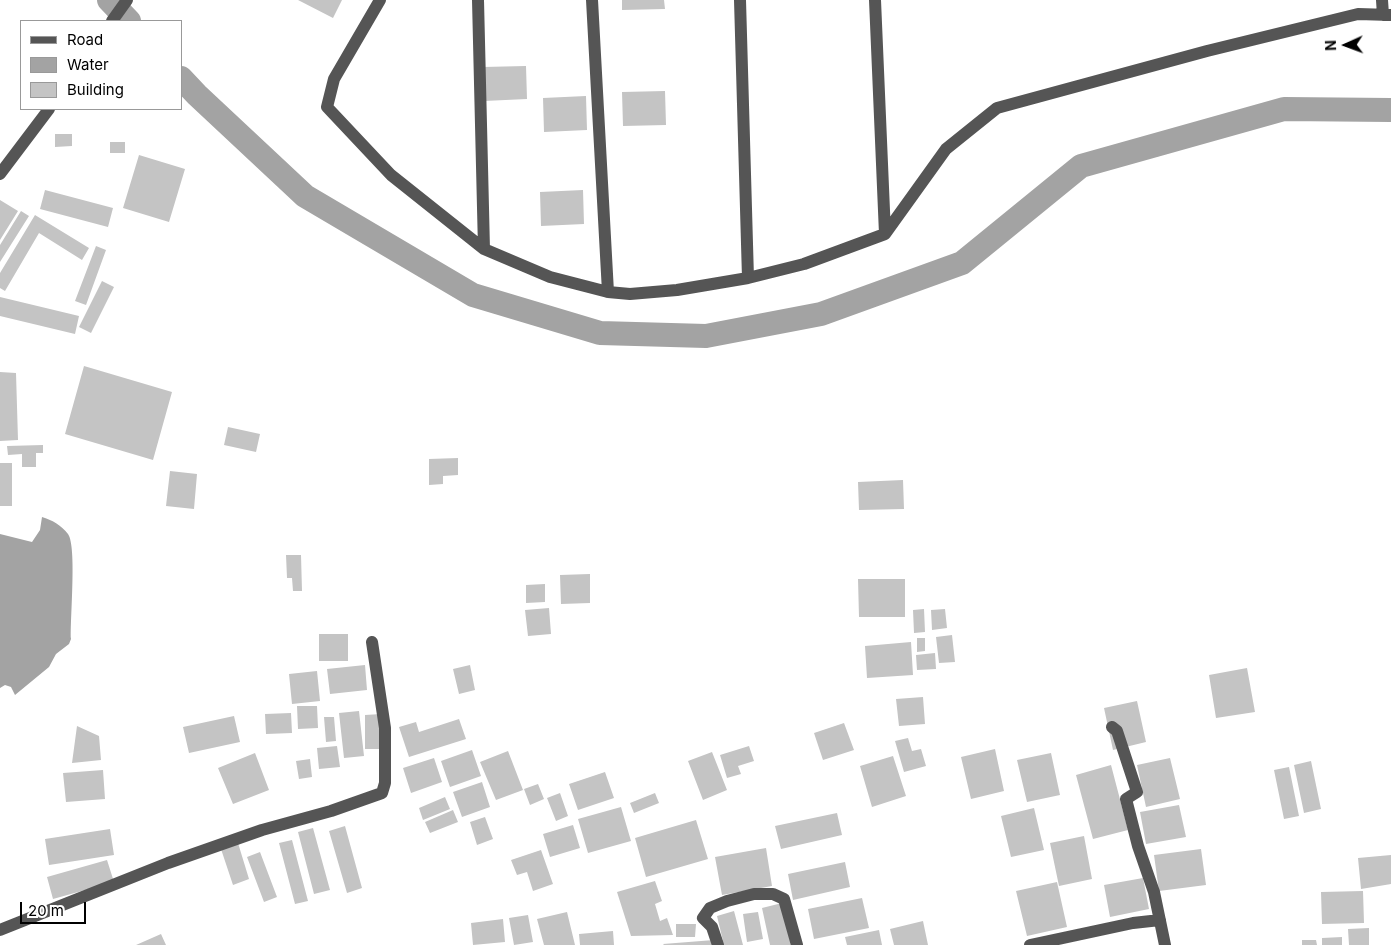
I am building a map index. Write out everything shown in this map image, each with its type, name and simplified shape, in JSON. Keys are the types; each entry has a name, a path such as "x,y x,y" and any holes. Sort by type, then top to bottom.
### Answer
{"street":[{"path":"113,20 127,0"},
{"path":"380,0 334,79 327,107 391,175 484,249 550,277 608,292 630,294 677,290 748,278 804,264 885,234 946,149 997,108 1226,46 1358,14 1387,15 1382,0"},
{"path":"478,0 484,249"},
{"path":"592,0 608,292"},
{"path":"740,0 748,278"},
{"path":"875,0 885,234"},
{"path":"0,174 48,110"},
{"path":"0,930 168,862 262,830 331,811 382,793 385,783 384,728 372,642"},
{"path":"1112,727 1117,731 1137,792 1126,799 1138,846 1154,892 1165,945"},
{"path":"718,945 712,927 703,918 710,908 727,901 754,894 773,894 784,899 797,945"},
{"path":"1030,945 1133,923 1160,920"}],"water":[{"path":"42,517 53,521 62,528 68,534 71,541 73,568 71,639 69,644 56,654 49,667 15,695 11,687 5,685 0,688 0,534 32,542 40,530"}],"building":[{"path":"298,0 342,0 333,18"},
{"path":"622,0 664,0 665,9 622,10"},
{"path":"526,66 527,99 484,101 483,67"},
{"path":"665,91 666,125 623,126 622,92"},
{"path":"586,96 587,130 544,132 543,98"},
{"path":"55,134 72,134 72,146 55,147"},
{"path":"110,142 125,142 125,153 110,153"},
{"path":"139,155 185,169 169,222 123,208"},
{"path":"45,190 113,208 108,227 40,209"},
{"path":"583,190 584,224 541,226 540,192"},
{"path":"0,200 18,211 0,240"},
{"path":"21,211 29,216 0,262 0,245"},
{"path":"35,215 89,248 82,260 39,233 5,291 0,288 0,273"},
{"path":"96,246 106,250 86,305 75,301"},
{"path":"102,281 114,287 91,333 79,327"},
{"path":"0,297 79,316 75,334 0,316"},
{"path":"84,366 172,392 153,460 65,434"},
{"path":"0,372 16,373 18,440 0,441"},
{"path":"228,427 260,434 256,452 224,445"},
{"path":"43,445 43,453 36,453 36,467 22,467 22,454 8,455 7,446"},
{"path":"458,458 458,475 443,476 443,484 429,485 429,459"},
{"path":"0,463 12,463 12,506 0,506"},
{"path":"170,471 197,474 194,509 166,506"},
{"path":"903,480 904,509 859,510 858,482"},
{"path":"286,555 301,555 302,591 293,591 292,578 287,578"},
{"path":"590,574 590,603 561,604 560,575"},
{"path":"858,579 905,579 905,617 859,617"},
{"path":"545,584 545,602 526,603 526,585"},
{"path":"549,608 551,634 528,636 525,610"},
{"path":"924,609 925,632 914,633 913,610"},
{"path":"945,609 947,628 932,630 931,610"},
{"path":"319,634 348,634 348,661 319,661"},
{"path":"952,635 955,662 939,663 936,637"},
{"path":"917,638 925,638 925,651 917,652"},
{"path":"911,642 913,675 867,678 865,646"},
{"path":"935,653 936,669 917,670 916,655"},
{"path":"365,665 367,690 330,694 327,669"},
{"path":"470,665 475,690 459,694 453,669"},
{"path":"1247,668 1255,712 1216,718 1209,675"},
{"path":"317,671 320,701 292,704 289,674"},
{"path":"923,697 925,724 899,726 896,699"},
{"path":"1137,701 1146,742 1113,750 1104,708"},
{"path":"297,706 317,706 318,728 298,729"},
{"path":"359,711 364,756 344,758 339,713"},
{"path":"291,713 292,733 266,734 265,714"},
{"path":"381,714 382,749 365,749 365,715"},
{"path":"234,716 240,742 189,753 183,727"},
{"path":"324,717 334,717 336,741 326,742"},
{"path":"459,719 466,739 409,757 399,727 416,722 419,732"},
{"path":"844,723 854,750 823,760 814,733"},
{"path":"77,726 99,736 101,760 72,763"},
{"path":"908,738 912,751 921,749 926,766 904,772 895,741"},
{"path":"337,746 340,767 319,769 317,748"},
{"path":"749,746 754,761 738,766 741,774 727,778 720,755"},
{"path":"995,749 1004,791 971,799 961,757"},
{"path":"472,750 481,776 450,787 441,761"},
{"path":"508,751 523,790 496,800 480,762"},
{"path":"712,752 727,790 703,800 688,761"},
{"path":"255,753 269,790 233,804 218,768"},
{"path":"1051,753 1060,795 1027,802 1017,760"},
{"path":"893,756 906,796 872,807 860,766"},
{"path":"434,758 442,782 411,793 403,768"},
{"path":"1170,758 1180,799 1146,807 1137,765"},
{"path":"310,759 312,777 299,779 296,761"},
{"path":"1311,761 1321,809 1304,813 1294,765"},
{"path":"1111,765 1128,830 1093,839 1076,775"},
{"path":"1289,767 1299,816 1284,819 1274,770"},
{"path":"103,770 105,799 66,802 63,773"},
{"path":"605,772 614,798 578,810 569,784"},
{"path":"482,782 490,807 462,817 453,792"},
{"path":"538,784 544,799 530,805 524,789"},
{"path":"560,793 568,816 556,821 547,798"},
{"path":"655,793 659,803 634,813 630,803"},
{"path":"445,797 450,809 423,820 419,808"},
{"path":"1179,805 1186,837 1146,844 1140,812"},
{"path":"621,807 631,841 588,853 578,819"},
{"path":"1034,808 1044,850 1011,857 1001,816"},
{"path":"453,810 458,822 430,833 425,822"},
{"path":"837,813 842,835 781,849 775,826"},
{"path":"485,817 493,839 477,845 470,822"},
{"path":"696,820 708,859 646,877 635,838"},
{"path":"573,825 580,848 550,857 543,834"},
{"path":"345,826 362,888 347,893 329,831"},
{"path":"313,828 330,890 314,894 298,832"},
{"path":"110,829 114,855 49,865 45,839"},
{"path":"1084,836 1092,879 1059,886 1050,843"},
{"path":"292,840 308,901 295,904 279,843"},
{"path":"238,843 249,879 233,885 221,849"},
{"path":"766,848 772,886 722,895 715,857"},
{"path":"1201,849 1206,885 1159,891 1154,855"},
{"path":"541,850 553,884 533,891 527,872 517,875 511,860"},
{"path":"260,852 277,897 264,902 247,857"},
{"path":"1391,855 1391,884 1361,889 1358,858"},
{"path":"107,860 114,882 53,899 47,877"},
{"path":"845,862 850,887 793,900 788,874"},
{"path":"1143,878 1149,909 1110,917 1104,885"},
{"path":"655,881 662,901 655,904 660,921 667,918 673,935 631,936 617,892"},
{"path":"1057,882 1067,927 1027,936 1016,891"},
{"path":"1363,891 1364,923 1322,924 1321,892"},
{"path":"862,898 869,928 814,939 808,909"},
{"path":"782,903 791,945 770,945 762,908"},
{"path":"734,911 743,945 724,945 717,916"},
{"path":"567,912 575,945 544,945 537,919"},
{"path":"758,912 763,939 747,942 743,914"},
{"path":"528,915 533,942 514,945 509,918"},
{"path":"503,919 505,942 473,945 471,923"},
{"path":"923,921 928,945 894,945 890,929"},
{"path":"676,924 696,924 695,937 676,937"},
{"path":"1369,928 1369,945 1349,945 1348,929"},
{"path":"879,930 882,945 847,945 845,937"},
{"path":"613,931 614,945 580,945 579,934"},
{"path":"161,934 166,945 136,945"},
{"path":"1342,937 1342,945 1322,945 1322,938"},
{"path":"714,940 715,945 663,944"},
{"path":"1302,940 1316,940 1317,945 1302,945"}],"waterway":[{"path":"109,0 128,20"},
{"path":"182,79 305,196 473,295 600,333 706,336 821,314 962,263 1081,166 1284,109 1391,110"}]}
